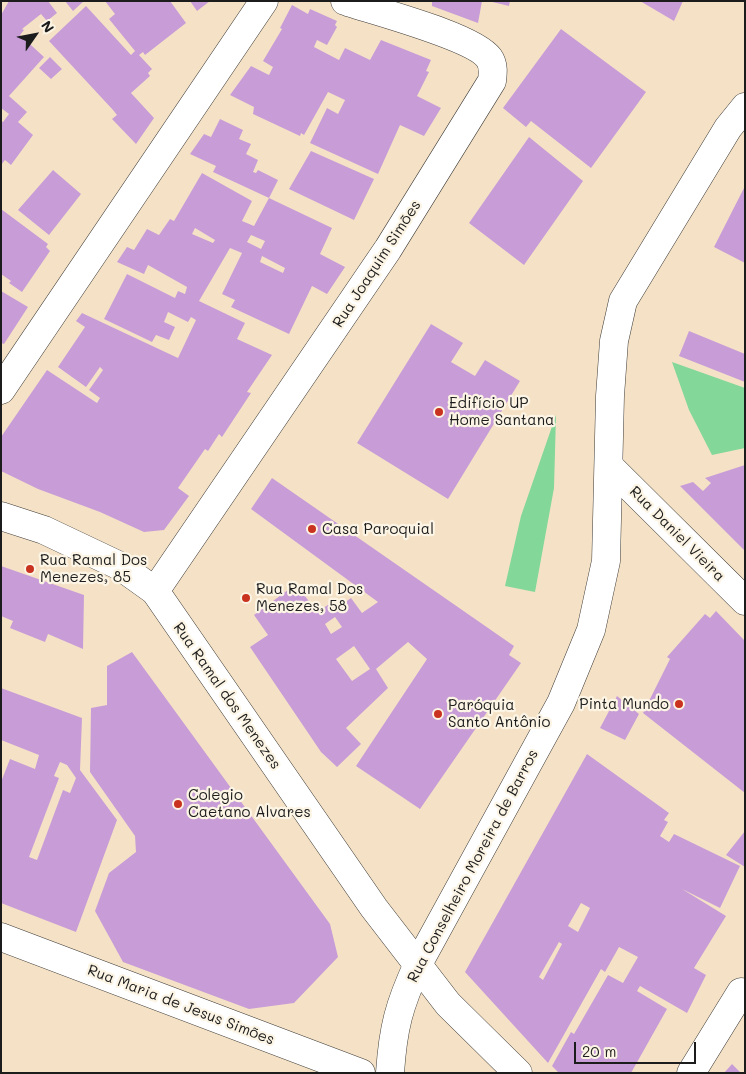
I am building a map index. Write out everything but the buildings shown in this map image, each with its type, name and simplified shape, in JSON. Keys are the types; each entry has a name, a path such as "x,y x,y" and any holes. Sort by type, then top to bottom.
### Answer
{"street":[{"path":"1,390 264,1"},
{"name":"Rua Joaquim Simões","path":"156,591 388,249 492,81 493,68 489,58 460,39 345,1"},
{"name":"Rua Conselheiro Moreira de Barros","path":"390,1073 392,1040 400,1005 418,964 561,703 591,630 606,561 610,467 610,396 614,341 623,301 739,123"},
{"name":"Rua Daniel Vieira","path":"610,467 745,601"},
{"name":"Rua Ramal dos Menezes","path":"1,516 44,530 120,566 156,591 374,908 448,1004 518,1073"},
{"name":"Rua Maria de Jesus Simões","path":"1,938 361,1073"},
{"path":"691,1073 741,992"}],"green space":[{"path":"672,362 745,388 745,448 712,455 689,410"},
{"path":"556,415 554,488 535,592 505,586 521,516"}],"place":[{"name":"Edifício UP Home Santana","path":"439,412"},
{"name":"Casa Paroquial","path":"312,529"},
{"name":"Rua Ramal Dos Menezes, 85","path":"30,569"},
{"name":"Rua Ramal Dos Menezes, 58","path":"246,598"},
{"name":"Pinta Mundo","path":"679,704"},
{"name":"Paróquia Santo Antônio","path":"438,714"},
{"name":"Colegio Caetano Alvares","path":"178,804"}]}
